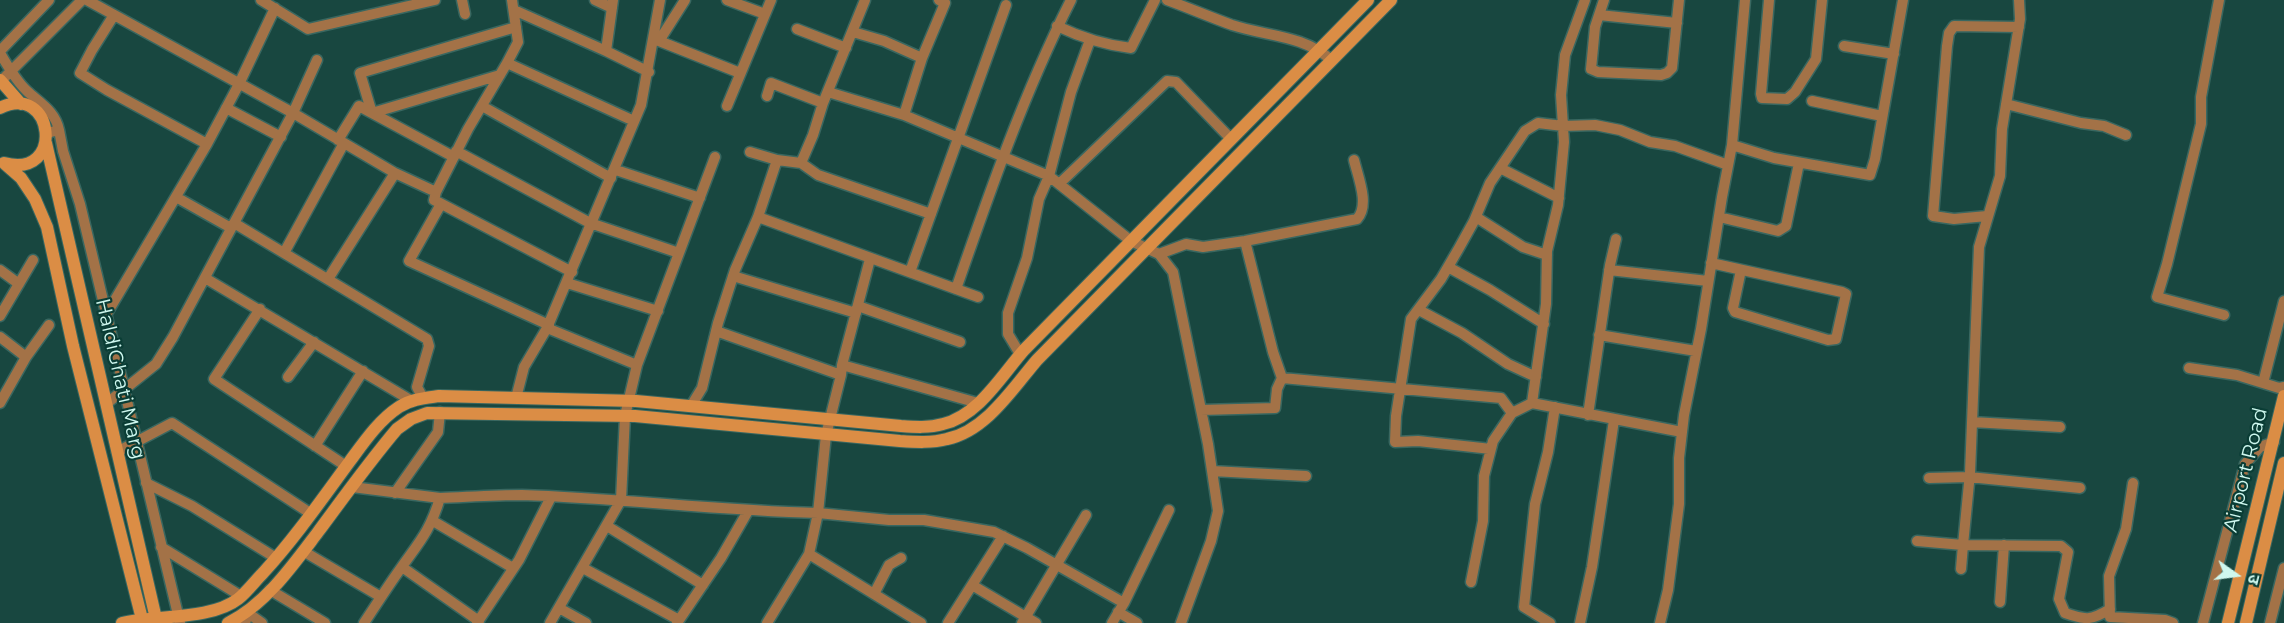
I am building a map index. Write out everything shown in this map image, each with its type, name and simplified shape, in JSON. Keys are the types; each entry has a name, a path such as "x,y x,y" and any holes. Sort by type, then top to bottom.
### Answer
{"street":[{"path":"3,163 15,166 34,160 50,135 52,113 28,92 0,52 49,0"},
{"path":"21,104 0,80 82,0"},
{"path":"87,0 293,113 395,173 436,192"},
{"path":"261,0 308,29 412,3 435,0"},
{"path":"462,0 465,14"},
{"path":"595,0 612,4 606,51"},
{"path":"516,398 524,367 548,326 641,105 656,40 660,0"},
{"path":"656,40 685,0"},
{"path":"727,0 765,15"},
{"path":"727,106 771,0"},
{"path":"801,163 865,0"},
{"path":"904,115 922,58 945,3 939,0"},
{"path":"956,289 1002,157 1030,87 1071,0"},
{"path":"1058,26 1090,40 1131,48 1155,0"},
{"path":"1167,0 1232,25 1290,38 1318,49 1330,60"},
{"path":"122,623 179,619 222,609 241,596 276,558 384,419 401,406 417,399 628,400 924,427 944,424 959,418 978,403 1020,354 1368,0"},
{"path":"246,618 303,551 397,429 418,415 440,412 625,416 926,442 949,439 968,431 991,414 1037,360 1391,0"},
{"path":"1532,403 1544,324 1547,255 1559,198 1564,142 1561,95 1565,55 1585,0"},
{"path":"1604,0 1591,50 1591,69 1598,72 1661,75 1667,74 1672,68 1679,0"},
{"path":"1660,623 1668,590 1679,504 1679,458 1682,432 1732,145 1745,0"},
{"path":"1769,0 1761,94 1762,98 1787,99 1795,92 1816,59 1822,0"},
{"path":"1732,145 1774,158 1870,176 1903,0"},
{"path":"1961,569 1969,477 1979,247 2000,176 2002,129 2019,27 2019,0"},
{"path":"2219,0 2201,97 2201,124 2157,297 2224,315"},
{"path":"513,5 649,72"},
{"path":"513,5 518,42 455,154 434,200 569,278 658,310"},
{"path":"910,272 1006,5"},
{"path":"106,315 207,144 275,8"},
{"path":"114,15 80,73 207,144"},
{"path":"1599,15 1677,23"},
{"path":"1987,216 1954,219 1933,216 1947,46 1954,26 2019,27"},
{"path":"372,112 360,73 516,27"},
{"path":"797,29 846,48"},
{"path":"852,32 884,41 922,58"},
{"path":"656,40 740,73"},
{"path":"1020,354 1008,334 1008,313 1027,258 1039,200 1049,176 1071,92 1090,40"},
{"path":"1844,46 1894,54"},
{"path":"106,404 156,364 173,337 281,137 318,60"},
{"path":"507,63 634,121"},
{"path":"372,112 500,75"},
{"path":"1059,184 1167,81 1176,82 1231,139"},
{"path":"767,96 771,83 823,103"},
{"path":"828,92 904,115 1049,176 1131,241 1159,255 1173,272 1201,410 1218,511 1211,541 1181,623"},
{"path":"1812,100 1882,116"},
{"path":"0,108 11,104 21,104"},
{"name":"HaldiGhati Marg","path":"21,104 42,117 50,135 106,404 157,620"},
{"path":"2006,104 2081,123 2104,126 2126,135"},
{"path":"284,253 359,106 590,223 679,253"},
{"path":"482,106 613,174 700,198"},
{"path":"226,108 281,137"},
{"path":"1491,449 1418,441 1395,442 1396,416 1412,319 1448,267 1476,217 1490,183 1525,131 1538,123 1563,126 1595,125 1620,130 1650,142 1675,146 1728,165"},
{"path":"50,135 63,152 80,204 179,619"},
{"path":"750,152 777,160 801,163 818,175 931,214"},
{"path":"550,623 621,500 625,416 637,365 715,157"},
{"path":"692,406 702,388 733,276 758,217 777,160"},
{"path":"1159,255 1186,244 1203,247 1245,241 1357,219 1364,206 1354,160"},
{"name":"HaldiGhati Marg","path":"3,163 21,178 35,199 47,227 73,346 142,621"},
{"path":"1719,217 1778,231 1783,230 1786,226 1799,163"},
{"path":"1500,168 1559,198"},
{"path":"328,279 395,173"},
{"path":"176,197 284,253 427,339 429,346 418,382 417,399"},
{"path":"441,204 409,261 637,365"},
{"path":"758,217 978,297"},
{"path":"1476,217 1523,247 1547,255"},
{"path":"1588,415 1609,270 1616,239"},
{"path":"1201,410 1275,408 1282,378 1273,352 1245,241"},
{"path":"771,621 810,554 818,513 826,435 870,258"},
{"path":"0,316 33,260"},
{"path":"1711,263 1846,294 1836,339 1828,340 1735,312 1733,308 1741,270"},
{"path":"1448,267 1544,324"},
{"path":"0,270 19,284"},
{"path":"1609,270 1708,281"},
{"path":"733,276 857,309 960,342"},
{"path":"205,278 363,372 417,399"},
{"path":"2263,383 2284,301"},
{"path":"260,309 214,380 346,466"},
{"path":"1419,310 1462,333 1508,364 1536,377"},
{"path":"0,402 26,357 49,325"},
{"path":"716,331 842,370 978,403"},
{"path":"1599,335 1696,351"},
{"path":"0,337 26,357"},
{"path":"288,377 314,342"},
{"path":"2189,368 2236,375 2284,387"},
{"path":"315,446 363,372"},
{"path":"1282,378 1501,398 1512,413"},
{"name":"Airport Road","path":"2228,623 2284,396"},
{"path":"1471,582 1483,521 1484,476 1493,441 1512,413 1532,403 1682,432"},
{"path":"1550,623 1524,607 1535,504 1548,452 1555,407"},
{"path":"395,493 438,432 440,412"},
{"path":"1580,623 1592,567 1614,420"},
{"path":"1972,422 2060,427"},
{"path":"117,452 172,423 310,513"},
{"path":"2203,623 2245,464 2260,447 2274,442"},
{"name":"Airport Road","path":"2246,623 2284,463"},
{"path":"1212,471 1306,476"},
{"path":"1929,478 1969,477 2080,488"},
{"path":"146,483 192,506 276,558"},
{"path":"2133,483 2126,529 2109,576 2110,617 2165,620 2173,623"},
{"path":"352,487 440,498 520,495 621,500 748,511 818,513 889,520 924,520 994,532 1057,566 1121,608 1137,623"},
{"path":"402,567 478,622 513,568 551,497"},
{"path":"364,623 421,542 433,521 440,498"},
{"path":"1112,623 1169,510"},
{"path":"583,568 678,622 748,511"},
{"path":"1024,620 1086,515"},
{"path":"433,521 513,568"},
{"path":"607,526 703,585"},
{"path":"948,623 1003,536"},
{"path":"1917,541 2061,546 2068,552 2059,599 2065,613 2079,618 2095,618 2110,609"},
{"path":"2000,602 2004,545"},
{"path":"161,547 241,596"},
{"path":"303,551 381,597"},
{"path":"810,554 921,623"},
{"path":"874,594 890,565 901,558"},
{"path":"2270,623 2284,568"},
{"path":"972,585 1024,620 1036,623"},
{"path":"270,590 326,623"},
{"path":"559,608 586,623"},
{"path":"228,623 246,618 262,623"}]}
